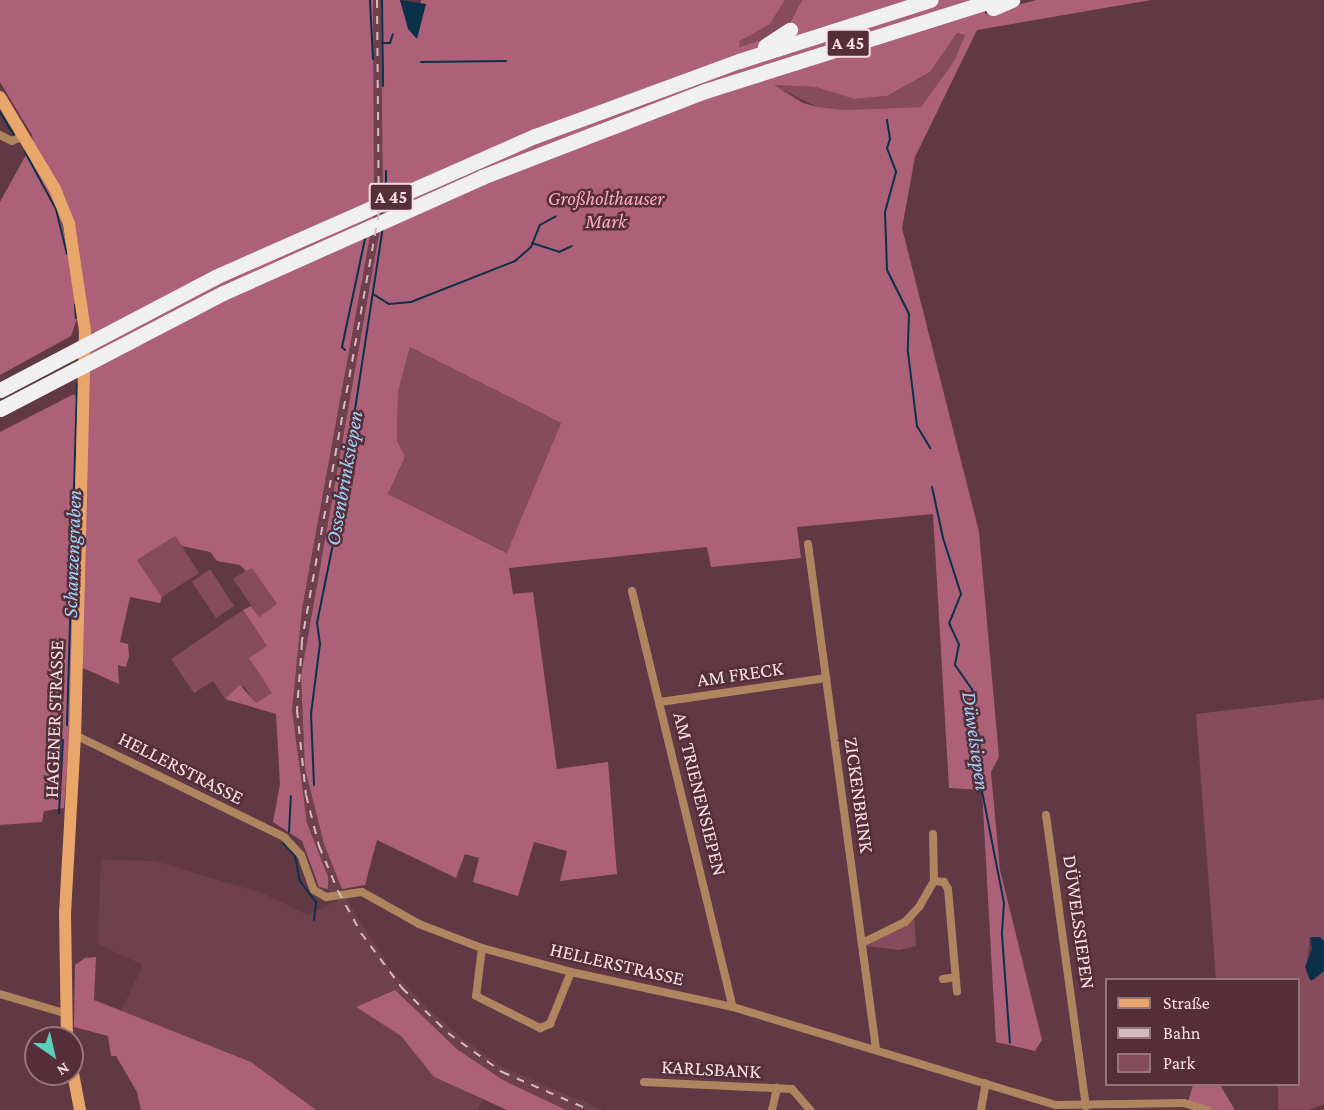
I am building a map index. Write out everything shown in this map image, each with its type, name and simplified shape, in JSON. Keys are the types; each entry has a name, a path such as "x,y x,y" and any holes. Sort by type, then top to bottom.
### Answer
{"highway":[{"name":"A 45","path":"0,390 106,332 275,249 508,147 739,61 930,0"},
{"path":"993,4 1012,0"},
{"name":"A 45","path":"0,409 107,351 282,265 514,164 705,91 993,4"},
{"path":"739,61 790,30"},
{"path":"705,91 741,88"}],"main road":[{"name":"HAGENER STRASSE","path":"0,97 55,189 69,224 82,291 85,392 75,735 65,913 66,1026"},
{"path":"75,1086 80,1110"}],"street":[{"path":"0,135 12,141 24,136"},
{"name":"ZICKENBRINK","path":"808,544 876,1049"},
{"name":"AM TRIENENSIEPEN","path":"632,591 733,1006"},
{"name":"AM FRECK","path":"660,702 826,678"},
{"name":"HELLERSTRASSE","path":"75,735 284,837 301,855 314,890 321,895 362,892 419,924 482,948 571,972 733,1006 1067,1107 1184,1103 1207,1110"},
{"name":"DÜWELSSIEPEN","path":"1047,814 1086,1106"},
{"path":"861,943 905,921 934,881 933,834"},
{"path":"934,881 944,882 948,889 957,992"},
{"path":"482,948 476,996 540,1028 550,1024 571,972"},
{"path":"943,979 956,977"},
{"path":"0,994 64,1013"},
{"name":"KARLSBANK","path":"644,1082 792,1089 810,1110"},
{"path":"981,1110 986,1083"},
{"name":"KARLSBANK","path":"772,1110 777,1088"}],"shaded area":[{"path":"373,0 381,0 383,211 301,676 305,769 324,844 342,889 330,893 307,823 292,710 302,609 343,386"},
{"path":"101,860 155,861 262,893 308,915 345,897 391,970 428,1009 465,1041 506,1069 603,1110 566,1110 503,1080 458,1050 395,991 356,1007 401,1036 434,1077 482,1100 478,1110 316,1110 251,1062 121,1011 143,965 98,944"}],"green space":[{"path":"0,0 373,0 374,214 302,609 292,710 307,823 328,877 328,889 319,887 302,841 273,822 280,784 276,714 225,699 240,685 256,703 272,693 249,658 267,646 243,610 251,606 259,617 277,604 252,568 246,571 240,565 217,561 210,552 182,546 175,536 137,560 162,597 160,603 130,597 120,642 128,644 129,656 126,667 118,665 119,684 83,668 77,607 85,331 69,223 35,153 32,135 0,82"},
{"name":"Großholthauser Mark","path":"381,0 400,0 417,36 421,0 785,0 770,24 740,41 739,47 770,37 789,25 802,0 985,0 985,14 1036,0 1151,0 977,30 915,157 902,228 979,532 999,757 991,772 1000,870 1042,1040 1035,1051 996,1042 982,790 949,788 933,514 797,527 801,558 711,567 707,547 509,568 513,594 533,592 557,769 608,762 617,874 560,881 567,851 534,842 518,896 473,882 479,858 465,854 456,878 377,840 365,885 342,889 324,844 305,769 301,676 383,211","holes":["957,33 965,35 954,61 921,107 845,110 817,107 803,103 774,85 816,87 854,99 887,96 930,72","410,347 561,423 507,553 388,494 405,457 397,441 398,392"]},
{"path":"785,0 802,0 789,25 770,37 738,47 740,41 770,24"},
{"path":"957,33 965,35 954,61 921,107 845,110 817,107 773,85 816,87 854,99 887,96 930,72"},
{"path":"27,153 48,186 60,217 73,269 78,316 71,336 0,375 0,202"},
{"path":"410,347 561,423 508,553 388,494 405,458 397,441 398,392"},
{"path":"74,394 78,400 71,718 64,808 44,811 42,822 0,825 0,432"},
{"path":"175,536 199,573 162,597 137,560"},
{"path":"252,567 277,604 259,617 233,579"},
{"path":"210,569 234,606 216,618 192,582"},
{"path":"243,610 267,646 272,693 256,704 244,686 225,699 213,681 194,693 171,659"},
{"path":"1324,699 1324,941 1310,937 1306,971 1309,979 1314,980 1324,971 1324,1104 1309,1110 1278,1110 1278,1086 1300,1086 1300,978 1216,978 1196,714"},
{"path":"914,917 916,946 899,950 866,946"},
{"path":"96,957 94,1000 251,1062 316,1110 141,1110 137,1092 116,1056 111,1056 108,1036 84,1030 84,1026 74,1026 75,965 85,958"},
{"path":"395,990 458,1050 503,1080 566,1110 507,1110 434,1077 401,1036 356,1007"},
{"path":"1193,1086 1221,1086 1235,1110 1196,1110 1187,1105"}],"water":[{"path":"400,0 426,4 417,39 408,29"},
{"path":"1310,937 1320,937 1324,941 1324,971 1311,981 1305,967 1312,949"}],"waterway":[{"path":"370,0 373,59"},
{"name":"Ossenbrinksiepen","path":"382,0 383,86"},
{"path":"382,43 390,43 393,34"},
{"path":"421,62 506,61"},
{"name":"Schanzengraben","path":"0,112 14,135"},
{"name":"Düwelsiepen","path":"887,120 890,139 887,148 896,172 885,212 887,270 909,314 908,352 917,426 930,448"},
{"name":"Schanzengraben","path":"25,152 56,209 67,254"},
{"name":"Ossenbrinksiepen","path":"386,171 386,195"},
{"path":"373,294 389,304 411,302 515,261 531,247 540,225 556,216"},
{"name":"Ossenbrinksiepen","path":"314,785 311,714 320,644 317,623 339,514 383,227"},
{"path":"345,350 342,347 366,234"},
{"path":"532,243 559,252 572,246"},
{"name":"Schanzengraben","path":"75,305 76,318"},
{"name":"Schanzengraben","path":"67,725 77,384"},
{"name":"Düwelsiepen","path":"932,487 943,538 961,594 949,623 959,644 955,665 972,689 976,732 972,740 1004,903 1002,935 1010,1043"},
{"name":"Schanzengraben","path":"59,813 63,740"},
{"name":"Ossenbrinksiepen","path":"289,832 291,796"},
{"name":"Ossenbrinksiepen","path":"283,843 295,856 300,881 316,902 314,920"}],"railway":[{"path":"377,0 379,212 302,642 297,710 306,795 319,846 338,891 361,933 402,988 448,1033 502,1072 590,1110"}]}
